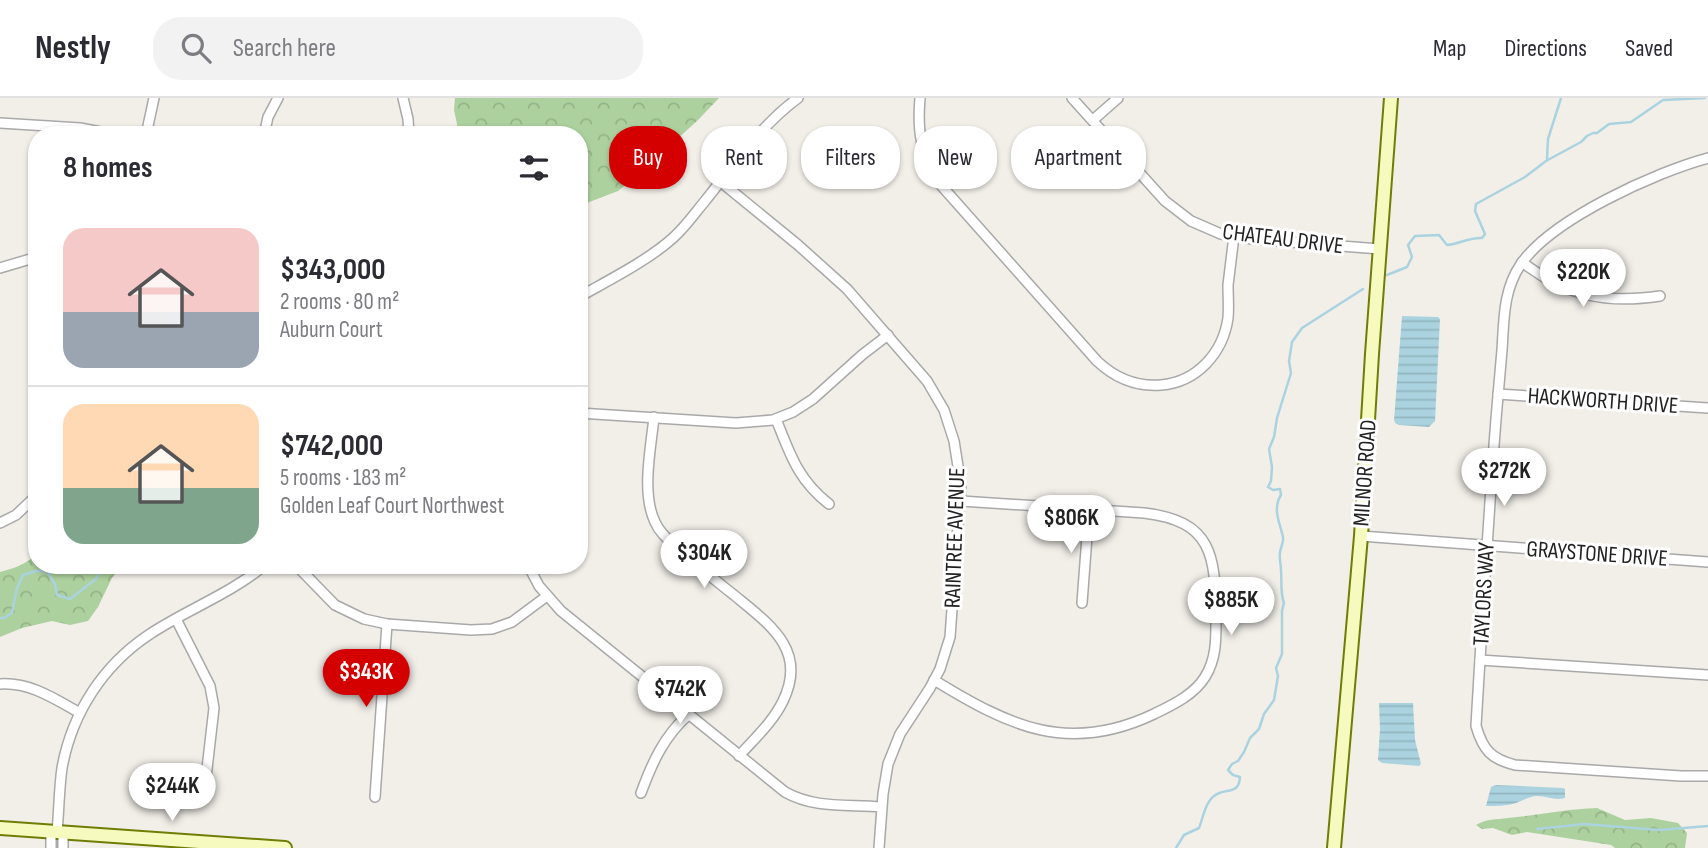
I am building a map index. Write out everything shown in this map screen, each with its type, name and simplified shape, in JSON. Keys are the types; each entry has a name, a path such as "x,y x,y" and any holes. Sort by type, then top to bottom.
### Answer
{"main road":[{"name":"MILNOR ROAD","path":"1334,848 1361,536 1391,98"},
{"path":"0,828 285,848"}],"street":[{"path":"148,126 154,98"},
{"path":"266,126 278,98"},
{"path":"403,98 408,126"},
{"path":"767,126 798,98"},
{"path":"920,98 921,144 939,183 1097,361 1124,380 1148,386 1167,385 1188,378 1212,357 1223,337 1228,316 1228,283 1234,236"},
{"name":"CHATEAU DRIVE","path":"1072,98 1156,192 1180,214 1211,231 1234,236 1380,249"},
{"path":"1093,120 1118,98"},
{"path":"0,123 48,126"},
{"name":"TAYLORS WAY","path":"1708,158 1686,164 1600,202 1541,242 1522,262 1511,283 1506,299 1498,394 1476,726 1485,748 1501,761 1515,765 1708,776"},
{"path":"588,292 666,244 715,189"},
{"name":"RAINTREE AVENUE","path":"729,189 831,274 888,334 927,381 944,410 959,463 961,501 950,637 934,680 895,744 886,774 879,848"},
{"path":"0,268 28,260"},
{"path":"1522,262 1555,284 1583,294 1615,299 1660,296"},
{"path":"588,413 736,423 776,419 813,399 888,334"},
{"name":"HACKWORTH DRIVE","path":"1498,394 1708,408"},
{"path":"654,417 648,492 655,523 680,551 768,623 787,650 789,683 782,704 739,756"},
{"path":"776,419 800,474 829,504"},
{"path":"934,680 1006,720 1025,727 1069,734 1101,732 1132,723 1190,693 1200,685 1214,655 1214,570 1203,540 1186,525 1166,517 1144,513 961,501"},
{"path":"0,523 16,515 28,504"},
{"path":"1082,603 1089,510"},
{"name":"GRAYSTONE DRIVE","path":"1361,536 1708,562"},
{"path":"51,848 57,832 63,765 74,726 98,682 120,658 150,634 253,574"},
{"path":"305,574 335,605 363,619 387,624 492,629 512,622 547,596"},
{"path":"532,574 561,611 785,792 805,801 881,807"},
{"path":"176,619 213,697 205,786"},
{"path":"375,797 387,624"},
{"path":"1480,660 1708,675"},
{"path":"0,684 15,684 32,689 80,713"},
{"path":"640,793 662,745 689,714"},
{"path":"57,832 63,848"}],"green space":[{"path":"455,98 719,98 687,130 687,126 609,126 609,189 620,189 588,203 588,126 457,126"},
{"path":"28,561 28,574 115,574 88,621 70,625 52,621 22,628 0,637 0,572"},
{"path":"1597,808 1625,820 1651,818 1678,823 1687,833 1685,848 1615,848 1611,845 1527,832 1512,835 1493,828 1482,829 1476,825 1484,821"}],"water":[{"path":"1402,316 1440,319 1435,421 1429,427 1399,425 1394,420"},
{"path":"1379,703 1413,703 1415,740 1421,764 1419,766 1382,763 1378,760"},
{"path":"1491,787 1563,788 1565,798 1534,796 1512,804 1486,806"}],"waterway":[{"path":"1547,159 1548,139 1561,98"},
{"path":"1387,275 1407,267 1412,257 1408,245 1415,236 1439,235 1447,245 1482,238 1485,234 1475,211 1476,204 1525,177 1587,136 1597,133 1609,124 1631,122 1663,100 1705,98"},
{"path":"1176,848 1184,835 1199,828 1211,799 1218,793 1237,787 1240,777 1228,770 1244,752 1274,700 1278,676 1276,668 1282,654 1284,603 1280,555 1283,539 1277,511 1280,489 1273,490 1268,487 1272,467 1269,449 1291,373 1289,361 1292,342 1302,328 1363,289"},
{"path":"0,618 12,613 17,588 23,575 28,573"},
{"path":"49,574 55,584 57,595 70,599 96,579 98,574"},
{"path":"1537,829 1584,824 1659,830 1708,826"}]}
